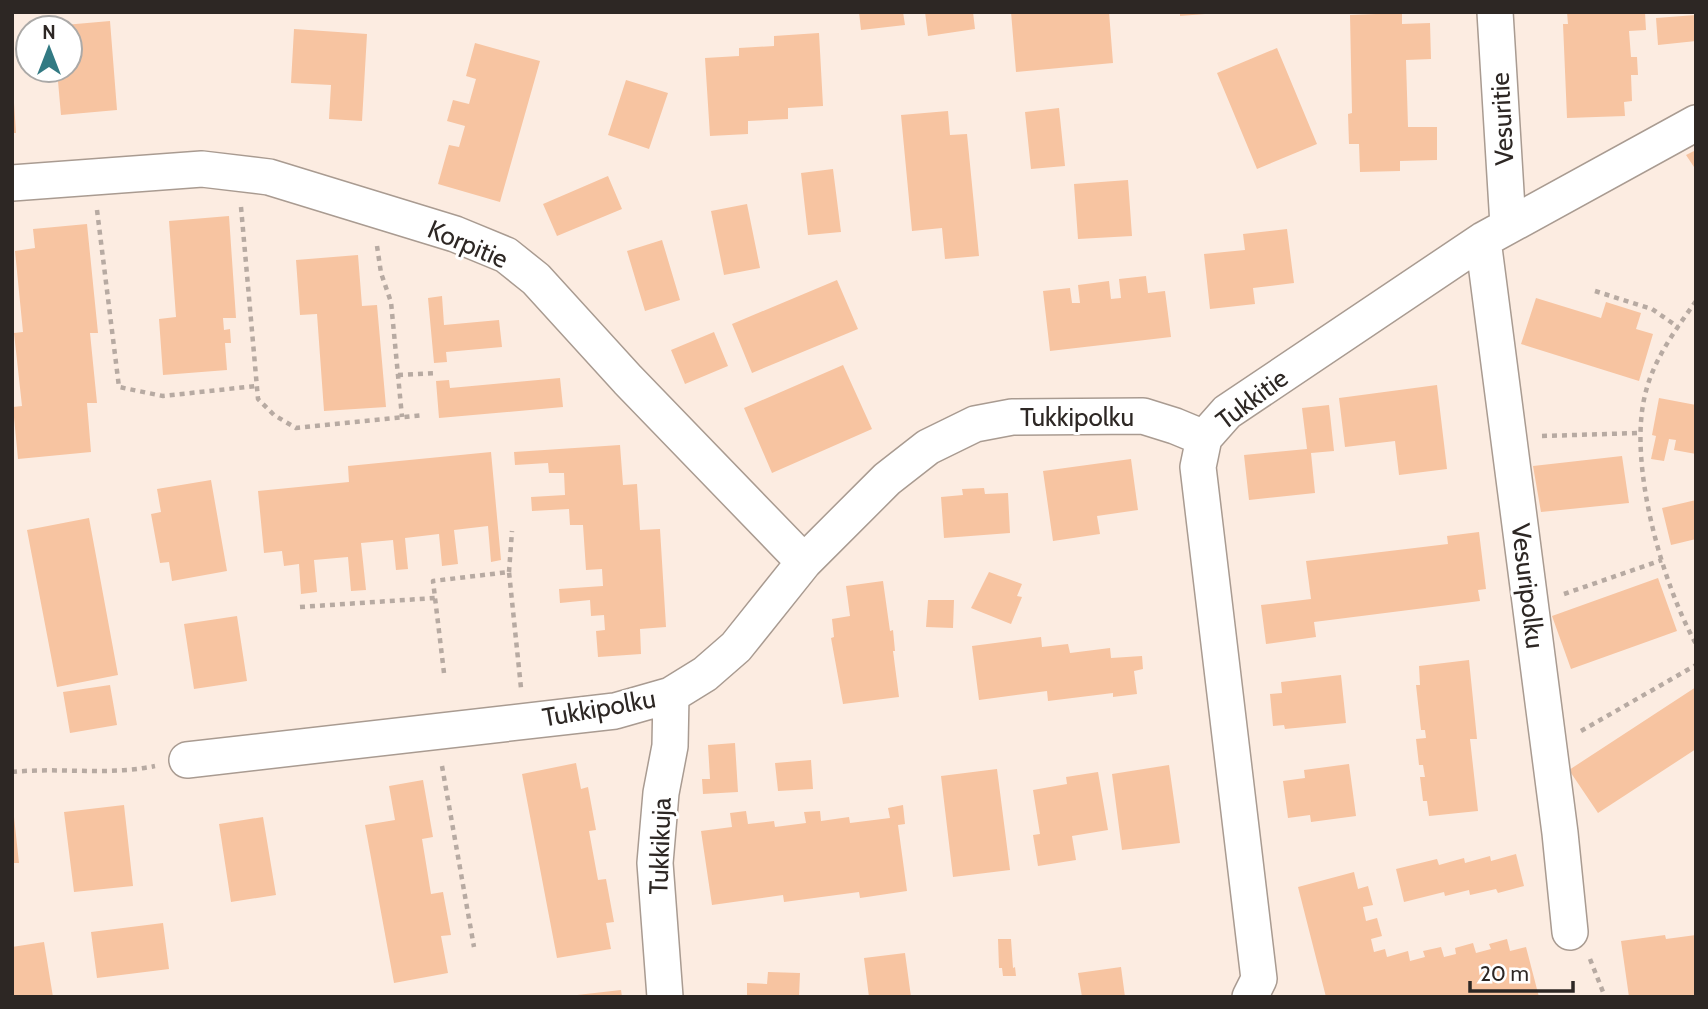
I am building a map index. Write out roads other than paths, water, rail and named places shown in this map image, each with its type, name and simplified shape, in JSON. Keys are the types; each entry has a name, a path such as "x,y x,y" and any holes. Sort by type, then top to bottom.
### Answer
{"street":[{"name":"Vesuritie","path":"1495,232 1496,12"},
{"name":"Tukkitie","path":"1262,991 1198,467 1204,438 1227,412 1495,232 1696,123"},
{"name":"Korpitie","path":"12,183 202,169 238,172 269,177 455,234 506,255 536,279 636,388 804,562"},
{"name":"Vesuripolku","path":"1495,232 1508,437 1570,932"},
{"name":"Tukkipolku","path":"187,760 615,711 671,695 705,674 736,647 804,562 887,479 928,447 975,424 1013,416 1143,416 1204,438"},
{"name":"Tukkikuja","path":"665,997 655,863 661,793 670,746 671,695"}]}
